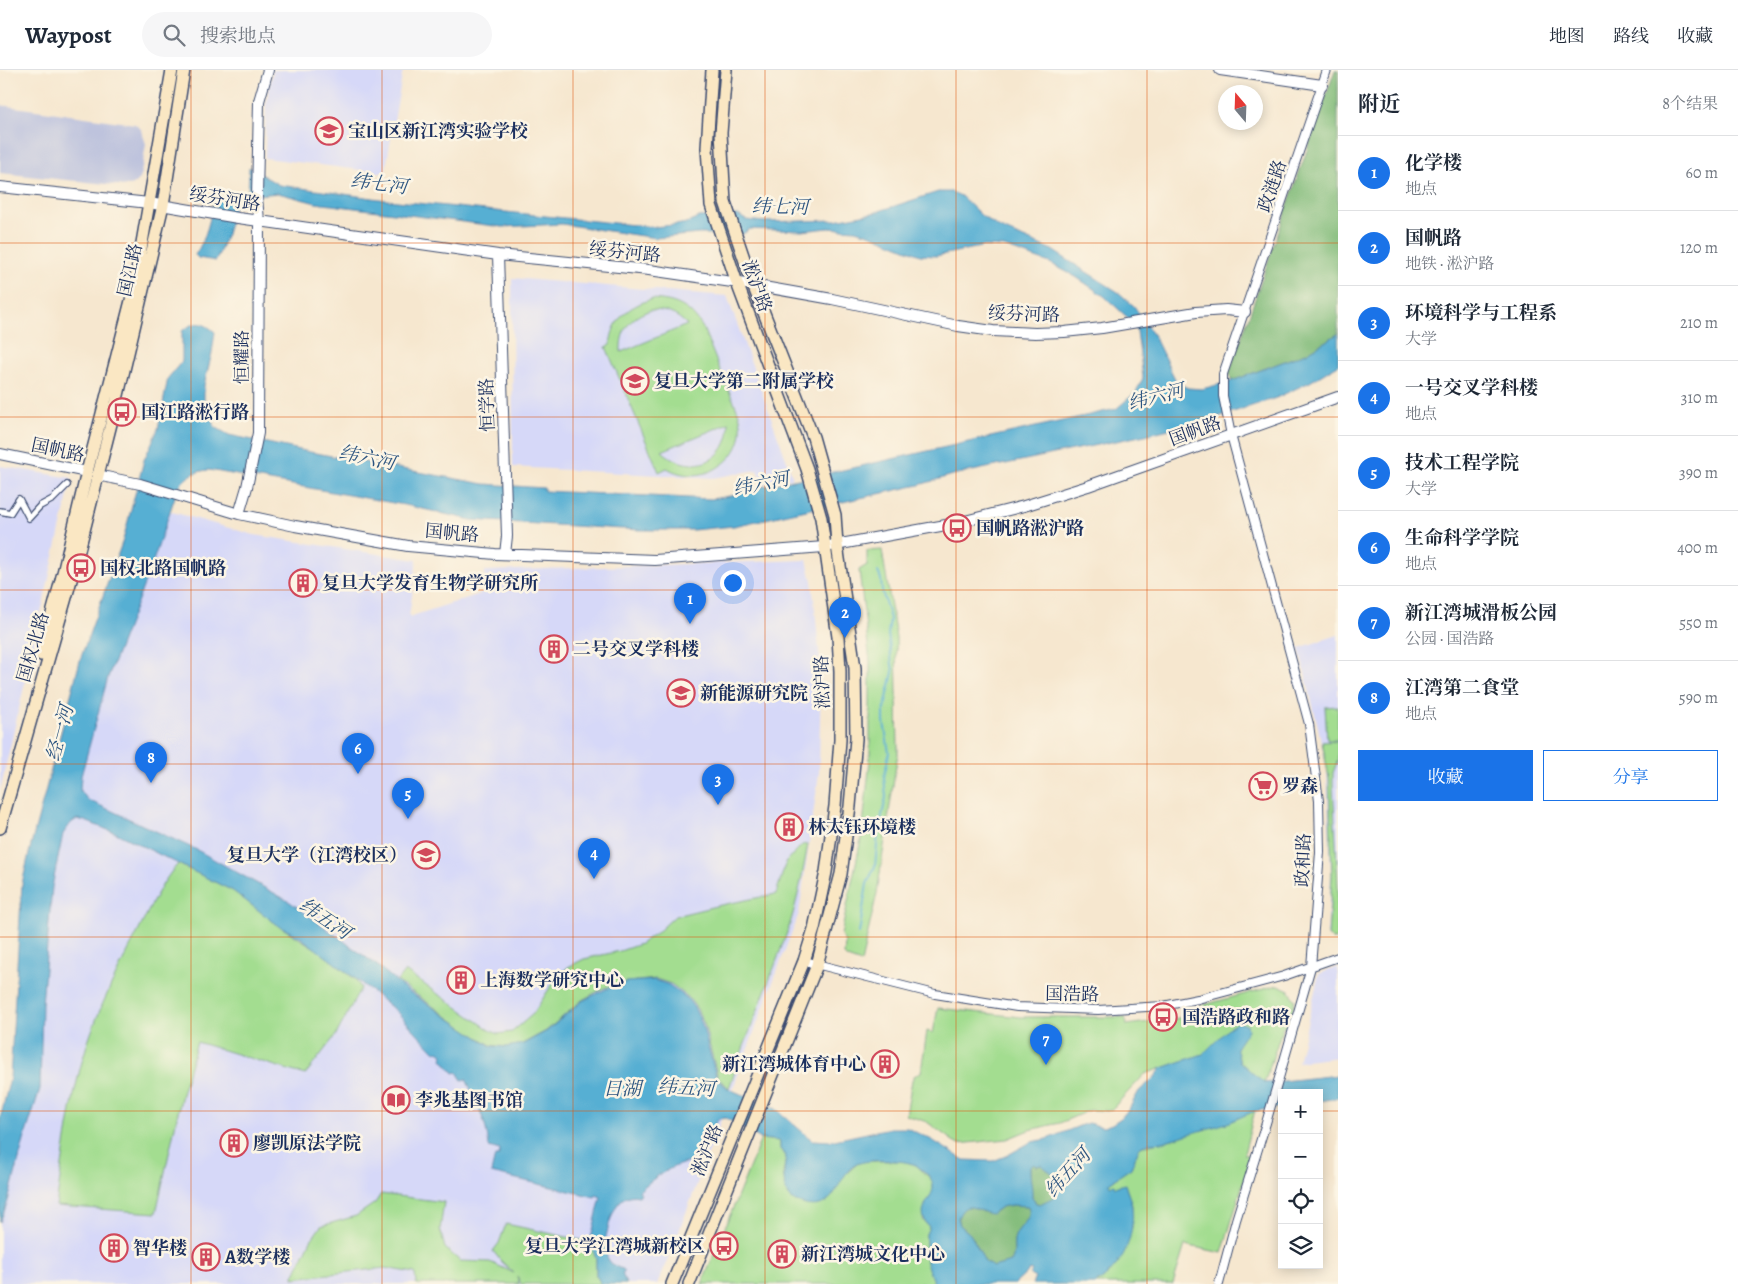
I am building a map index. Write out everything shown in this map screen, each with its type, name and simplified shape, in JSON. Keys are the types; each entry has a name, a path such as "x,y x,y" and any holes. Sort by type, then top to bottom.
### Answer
{"main road":[{"name":"国江路","path":"92,473 134,289 172,70"},
{"name":"国江路","path":"92,473 163,205 184,70"},
{"name":"淞沪路","path":"672,1284 804,961 814,929 826,872 835,806 840,740 838,637 821,518 807,469 737,283 711,205 707,148 712,70"},
{"name":"淞沪路","path":"689,1284 817,965 841,874 856,739 855,668 837,545 835,515 813,437 753,285 725,202 721,133 726,70"},
{"name":"国权北路","path":"0,806 92,473"},
{"name":"国权北路","path":"0,828 75,566 92,473"}],"street":[{"name":"恒耀路","path":"239,514 249,478 258,433 259,221 257,198 259,101 268,70"},
{"path":"1220,70 1322,85"},
{"name":"政涟路","path":"1224,374 1327,70"},
{"path":"159,144 172,146"},
{"name":"绥芬河路","path":"0,188 149,203 209,214 498,255 649,270 753,285 832,299 958,326 993,330 1035,333 1064,332 1196,312 1226,310 1246,312"},
{"name":"恒学路","path":"498,255 507,527 505,554"},
{"name":"政和路","path":"1219,1284 1236,1220 1267,1121 1311,967 1320,852 1319,801 1309,724 1227,420 1223,396 1224,374"},
{"name":"国帆路","path":"0,454 140,484 239,514 408,546 505,554 655,560 824,547 957,523 1024,506 1088,486 1338,397"},
{"path":"0,511 10,513 19,499 29,518 40,506 53,499 68,485"},
{"name":"国浩路","path":"804,961 924,992 1017,1008 1098,1010 1163,1006 1189,1001 1311,967 1338,957"}],"shaded area":[{"name":"宝山区新江湾实验学校","path":"273,70 403,70 385,173 265,158 266,105"},
{"path":"0,105 135,124 141,129 146,144 140,179 134,184 125,186 0,173"},
{"name":"复旦大学第二附属学校","path":"512,278 727,296 793,478 764,483 757,470 713,478 513,467"},
{"path":"0,466 72,478 0,791"},
{"name":"复旦大学（江湾校区）","path":"165,510 254,535 417,560 409,617 483,593 485,571 807,560 812,581 821,670 819,773 799,913 675,1242 657,1284 0,1284 0,1139 56,798"},
{"path":"1338,635 1338,940 1333,940 1328,937 1327,933 1331,875 1327,770 1299,648"},
{"path":"1338,967 1338,1057 1298,1062 1319,974"}],"green space":[{"path":"1335,70 1338,70 1338,334 1306,353 1232,381 1229,373"},
{"path":"652,299 669,301 682,306 693,314 703,328 737,409 740,418 741,434 736,448 728,460 710,472 691,475 667,468 659,472 606,347 610,345 614,328 618,321 629,310","holes":["651,310 671,313 687,325 621,352 622,337 628,325 637,316","729,423 728,436 723,447 716,456 707,461 696,464 685,463 673,459 662,451"]},
{"path":"882,550 896,637 898,752 877,893 861,963 844,955 845,942 841,935 862,834 870,760 870,662 859,570 867,565 867,551"},
{"path":"1338,706 1338,740 1327,740 1325,707"},
{"path":"1338,741 1338,759 1333,773 1333,785 1338,886 1338,940 1331,939 1328,935 1332,876 1329,778 1322,742"},
{"path":"808,844 788,930 729,1088 718,1078 704,1024 697,1009 688,997 671,984 656,979 627,982 604,988 582,1000 546,1031 522,1044 507,1047 491,1045 397,981 405,971 490,1030 498,1034 512,1032 533,1014 556,978 568,967 584,959 620,951 640,944 660,930 675,916 776,894 786,862 802,845"},
{"path":"178,864 233,891 279,926 318,950 356,980 361,988 336,1035 305,1075 197,1042 182,1094 156,1213 56,1206 80,1067 91,1033 110,988 152,904 166,879"},
{"path":"1278,985 1289,990 1295,1000 1289,1029 1283,1027 1264,1084 1240,1062 1236,1048 1209,1050 1203,1054 1145,1074 1111,1110 1090,1110 1060,1123 1029,1130 1007,1139 959,1144 927,1122 906,1115 912,1080 914,1076 921,1072 927,1031 933,1033 938,1008 1020,1017 1125,1017 1126,1025 1187,1017 1185,1010"},
{"path":"1255,1110 1244,1154 1251,1157 1222,1253 1185,1245 1173,1284 1095,1284 1102,1280 1132,1228 1132,1205 1125,1185 1115,1188 1110,1186 1109,1183 1131,1168 1139,1148 1234,1119"},
{"path":"761,1139 780,1141 780,1149 786,1156 783,1174 789,1194 848,1172 858,1163 865,1161 903,1161 916,1165 933,1181 933,1192 925,1205 923,1220 929,1227 926,1234 926,1263 934,1284 702,1284"},
{"path":"1035,1164 1036,1166 1042,1165 1058,1178 1062,1184 1054,1197 1040,1205 1032,1198 1030,1166"},
{"path":"381,1194 444,1202 440,1230 445,1248 460,1261 490,1262 514,1273 493,1251 499,1243 506,1224 590,1242 596,1259 596,1275 601,1284 521,1284 517,1276 519,1284 416,1284 415,1273 385,1268 293,1278 311,1240 321,1226 356,1216 375,1203"},
{"path":"1012,1205 1028,1206 1028,1218 1015,1237 1014,1255 1011,1262 993,1267 985,1263 970,1234 960,1225 958,1218 966,1207 989,1213 995,1212 1001,1207"}],"water":[{"path":"249,167 279,185 387,200 654,227 684,224 699,217 738,215 746,220 764,222 835,220 873,213 938,192 952,192 961,196 982,216 1000,228 1052,250 1118,292 1134,306 1154,336 1177,383 1188,388 1202,389 1232,381 1306,353 1338,334 1338,365 1310,382 1276,398 1221,416 1145,435 953,475 919,485 734,526 693,530 640,530 471,520 410,506 209,470 195,473 187,478 178,488 152,564 108,677 81,776 80,790 88,800 197,850 290,902 378,966 405,989 491,1046 507,1047 523,1044 547,1031 582,1001 606,989 627,982 655,980 669,985 687,998 695,1009 702,1024 717,1079 729,1089 776,1109 812,1140 830,1141 890,1128 907,1128 932,1140 964,1160 993,1161 1031,1142 1047,1139 1088,1123 1103,1127 1112,1124 1121,1118 1129,1109 1139,1091 1162,1068 1203,1054 1230,1027 1238,1022 1247,1025 1248,1030 1236,1048 1240,1062 1264,1083 1338,1075 1338,1098 1323,1100 1323,1089 1278,1089 1278,1108 1255,1111 1227,1123 1162,1142 1148,1143 1139,1148 1131,1168 1109,1183 1110,1186 1114,1184 1115,1187 1125,1184 1131,1201 1132,1219 1129,1241 1120,1260 1113,1269 1095,1284 1032,1284 1035,1278 1030,1275 1032,1271 1030,1270 1015,1284 934,1284 926,1263 926,1234 929,1227 924,1218 923,1210 933,1190 933,1183 928,1175 917,1166 905,1162 887,1160 862,1162 850,1169 828,1200 820,1205 810,1206 796,1202 787,1194 784,1182 786,1156 780,1149 780,1141 761,1139 726,1118 719,1119 715,1124 700,1161 682,1164 667,1170 639,1191 641,1193 639,1196 630,1196 618,1204 610,1220 604,1245 606,1246 606,1254 610,1261 615,1266 623,1269 624,1272 622,1273 626,1284 601,1284 596,1275 596,1259 590,1242 601,1197 491,1173 495,1156 499,1156 500,1150 489,1147 483,1120 466,1079 462,1080 457,1072 454,1073 442,1059 442,1053 435,1052 396,1011 300,937 279,926 233,891 116,833 77,819 71,823 63,834 52,887 42,1004 40,1089 8,1201 0,1222 0,1119 10,1078 22,884 81,657 123,540 144,460 158,429 168,378 182,361 182,331 191,325 202,324 215,332 204,385 204,405 215,427 229,435 484,484 544,488 544,491 711,499 736,495 759,487 1116,409 1136,392 1143,378 1137,331 1127,317 1104,296 1076,277 1050,263 1004,247 985,246 936,256 920,255 869,234 855,230 829,228 802,231 750,229 743,234 699,234 656,238 562,224 502,227 316,203 278,193 248,196","holes":["1035,1164 1036,1166 1042,1165 1058,1178 1062,1184 1054,1197 1040,1204 1036,1203 1032,1198 1030,1166","1012,1205 1028,1206 1028,1218 1015,1237 1013,1259 1011,1262 993,1267 985,1262 970,1234 960,1225 958,1218 961,1212 969,1207 991,1214 1001,1207"]},
{"path":"214,199 235,203 227,234 216,261 198,258 195,255 205,235"}],"waterway":[{"path":"859,933 867,884 875,866 878,834 886,797 884,777 889,753 884,711 893,672 888,634 890,619 878,572"}],"place":[{"name":"宝山区新江湾实验学校","path":"329,131"},
{"name":"复旦大学第二附属学校","path":"635,381"},
{"name":"国江路淞行路","path":"122,412"},
{"name":"国帆路淞沪路","path":"957,528"},
{"name":"国权北路国帆路","path":"81,568"},
{"name":"复旦大学发育生物学研究所","path":"303,583"},
{"name":"化学楼","path":"690,624"},
{"name":"国帆路","path":"845,638"},
{"name":"二号交叉学科楼","path":"554,649"},
{"name":"新能源研究院","path":"681,693"},
{"name":"生命科学学院","path":"358,774"},
{"name":"江湾第二食堂","path":"151,783"},
{"name":"罗森","path":"1263,786"},
{"name":"环境科学与工程系","path":"718,805"},
{"name":"技术工程学院","path":"408,819"},
{"name":"林太钰环境楼","path":"789,827"},
{"name":"复旦大学（江湾校区）","path":"426,855"},
{"name":"一号交叉学科楼","path":"594,879"},
{"name":"上海数学研究中心","path":"461,980"},
{"name":"国浩路政和路","path":"1163,1017"},
{"name":"新江湾城体育中心","path":"885,1064"},
{"name":"新江湾城滑板公园","path":"1046,1065"},
{"name":"李兆基图书馆","path":"396,1100"},
{"name":"廖凯原法学院","path":"234,1143"},
{"name":"复旦大学江湾城新校区","path":"724,1246"},
{"name":"智华楼","path":"114,1248"},
{"name":"新江湾城文化中心","path":"782,1254"},
{"name":"A数学楼","path":"206,1257"}],"water label":[{"name":"纬七河","path":"379,184"},
{"name":"纬七河","path":"780,207"},
{"name":"纬六河","path":"1156,397"},
{"name":"纬六河","path":"367,458"},
{"name":"纬六河","path":"761,484"},
{"name":"经一河","path":"60,733"},
{"name":"纬五河","path":"325,919"},
{"name":"纬五河","path":"686,1088"},
{"name":"日湖","path":"622,1089"},
{"name":"纬五河","path":"1068,1173"}]}
